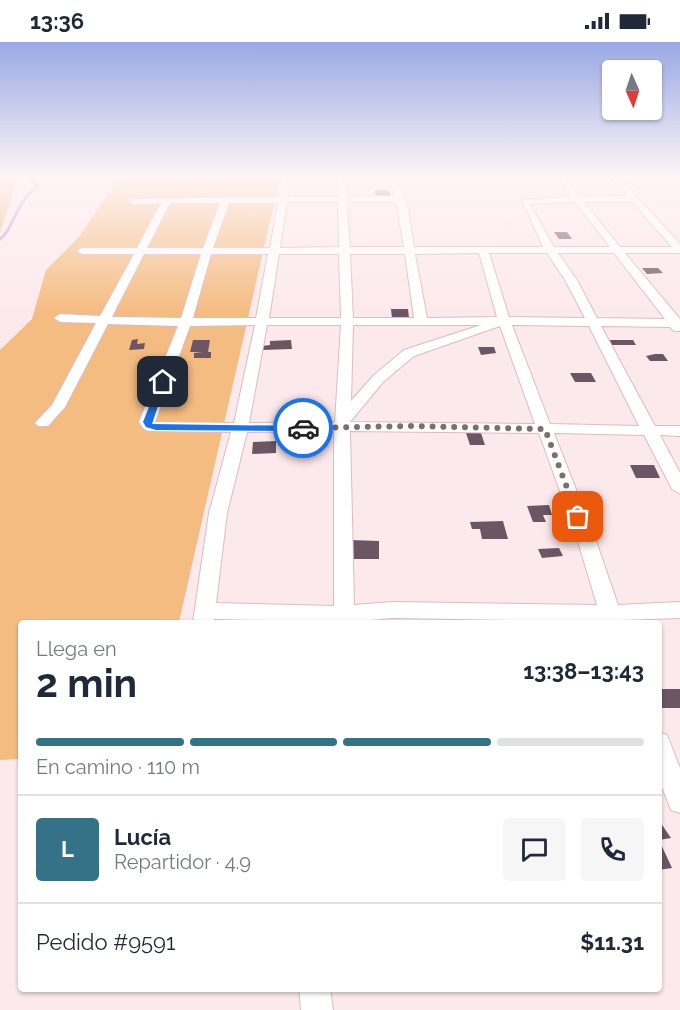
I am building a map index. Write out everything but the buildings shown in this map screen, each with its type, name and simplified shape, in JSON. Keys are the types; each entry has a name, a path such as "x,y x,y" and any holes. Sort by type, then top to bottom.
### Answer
{"street":[{"path":"43,423 58,406 156,222"},
{"path":"216,222 186,321 147,422 149,426 240,428 342,424 680,431"},
{"path":"280,222 263,322 240,428 218,513 205,617 343,618 392,610 611,618 680,610"},
{"path":"343,618 342,424 346,321 344,222"},
{"path":"405,222 421,321"},
{"path":"536,222 550,250 567,273 680,489"},
{"path":"595,222 678,326"},
{"path":"654,222 680,250"},
{"path":"82,251 275,253 411,250 680,250"},
{"path":"483,250 504,321 545,429 611,618"},
{"path":"60,318 104,321 593,322 678,326"},
{"path":"342,424 378,379 414,350 504,321"},
{"path":"662,754 680,801"},
{"path":"315,992 318,1010"}],"shaded area":[{"path":"89,222 270,222 179,620 18,620 18,759 0,760 0,350 32,319 46,270 79,237"}],"waterway":[{"path":"0,239 12,222"}],"way so far":[{"path":"303,428 412,426 545,429 578,517"}],"route":[{"path":"163,382 147,422 149,426 156,428 303,428"}]}
